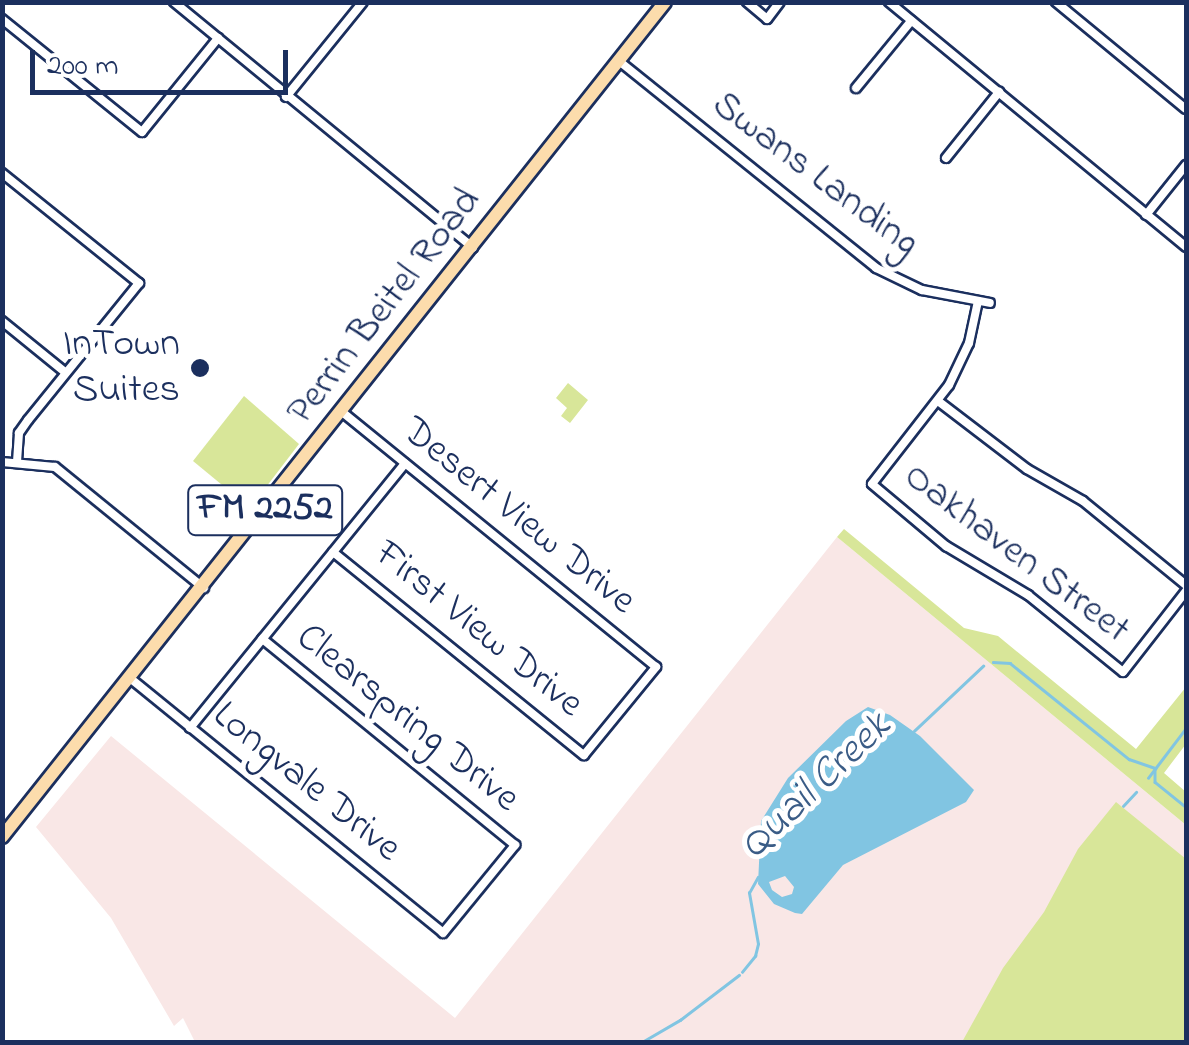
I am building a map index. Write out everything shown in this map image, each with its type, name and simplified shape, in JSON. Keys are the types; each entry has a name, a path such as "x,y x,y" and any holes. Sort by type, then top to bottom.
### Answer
{"main road":[{"name":"Perrin Beitel Road","path":"2,837 204,588 665,2"}],"street":[{"path":"174,2 473,248"},
{"path":"746,2 768,19 780,2"},
{"path":"889,2 1186,248"},
{"path":"1056,2 1186,110"},
{"path":"286,97 360,4"},
{"path":"2,19 142,132 218,38"},
{"path":"856,88 911,21"},
{"name":"Swans Landing","path":"619,60 876,268 922,290 990,303"},
{"path":"946,158 999,92"},
{"path":"1146,215 1186,165"},
{"path":"2,173 139,283 19,433 18,462"},
{"path":"978,300 961,364 938,401 1027,470 1083,501 1186,588"},
{"path":"2,321 66,373"},
{"name":"Oakhaven Street","path":"938,401 872,484 932,536 1028,596 1123,672 1186,588"},
{"name":"Desert View Drive","path":"343,412 656,667 584,756"},
{"path":"2,462 44,463 64,473 204,588"},
{"path":"190,728 405,463"},
{"name":"First View Drive","path":"334,552 584,756"},
{"name":"Clearspring Drive","path":"262,639 514,845 442,933"},
{"name":"Longvale Drive","path":"130,679 442,933"}],"shaded area":[{"path":"837,537 1186,825 1186,1042 195,1042 183,1018 174,1026 111,918 36,827 111,736 455,1018"}],"green space":[{"path":"568,383 588,400 570,423 561,416 567,408 556,398"},
{"path":"244,396 299,444 250,508 193,461"},
{"path":"844,529 964,628 998,636 1136,749 1186,687 1186,744 1164,773 1186,792 1186,825 837,537"},
{"path":"1116,802 1186,859 1186,1042 962,1042 1003,968 1044,912 1078,849"}],"water":[{"path":"868,707 890,715 920,736 974,790 966,802 843,865 802,914 795,913 774,904 758,884 761,821 788,778 846,721","holes":["785,876 794,887 792,894 782,897 769,882"]}],"waterway":[{"name":"Quail Creek","path":"993,662 1010,663 1129,759 1155,768"},
{"name":"Quail Creek","path":"914,731 983,666"},
{"name":"Quail Creek","path":"1148,778 1186,728"},
{"path":"1155,770 1155,782 1186,807"},
{"path":"1123,806 1136,792"},
{"name":"Quail Creek","path":"742,972 755,956 758,944 749,893 758,877"},
{"name":"Quail Creek","path":"642,1042 680,1020 739,975"}],"place":[{"name":"InTown Suites","path":"200,368"}]}
